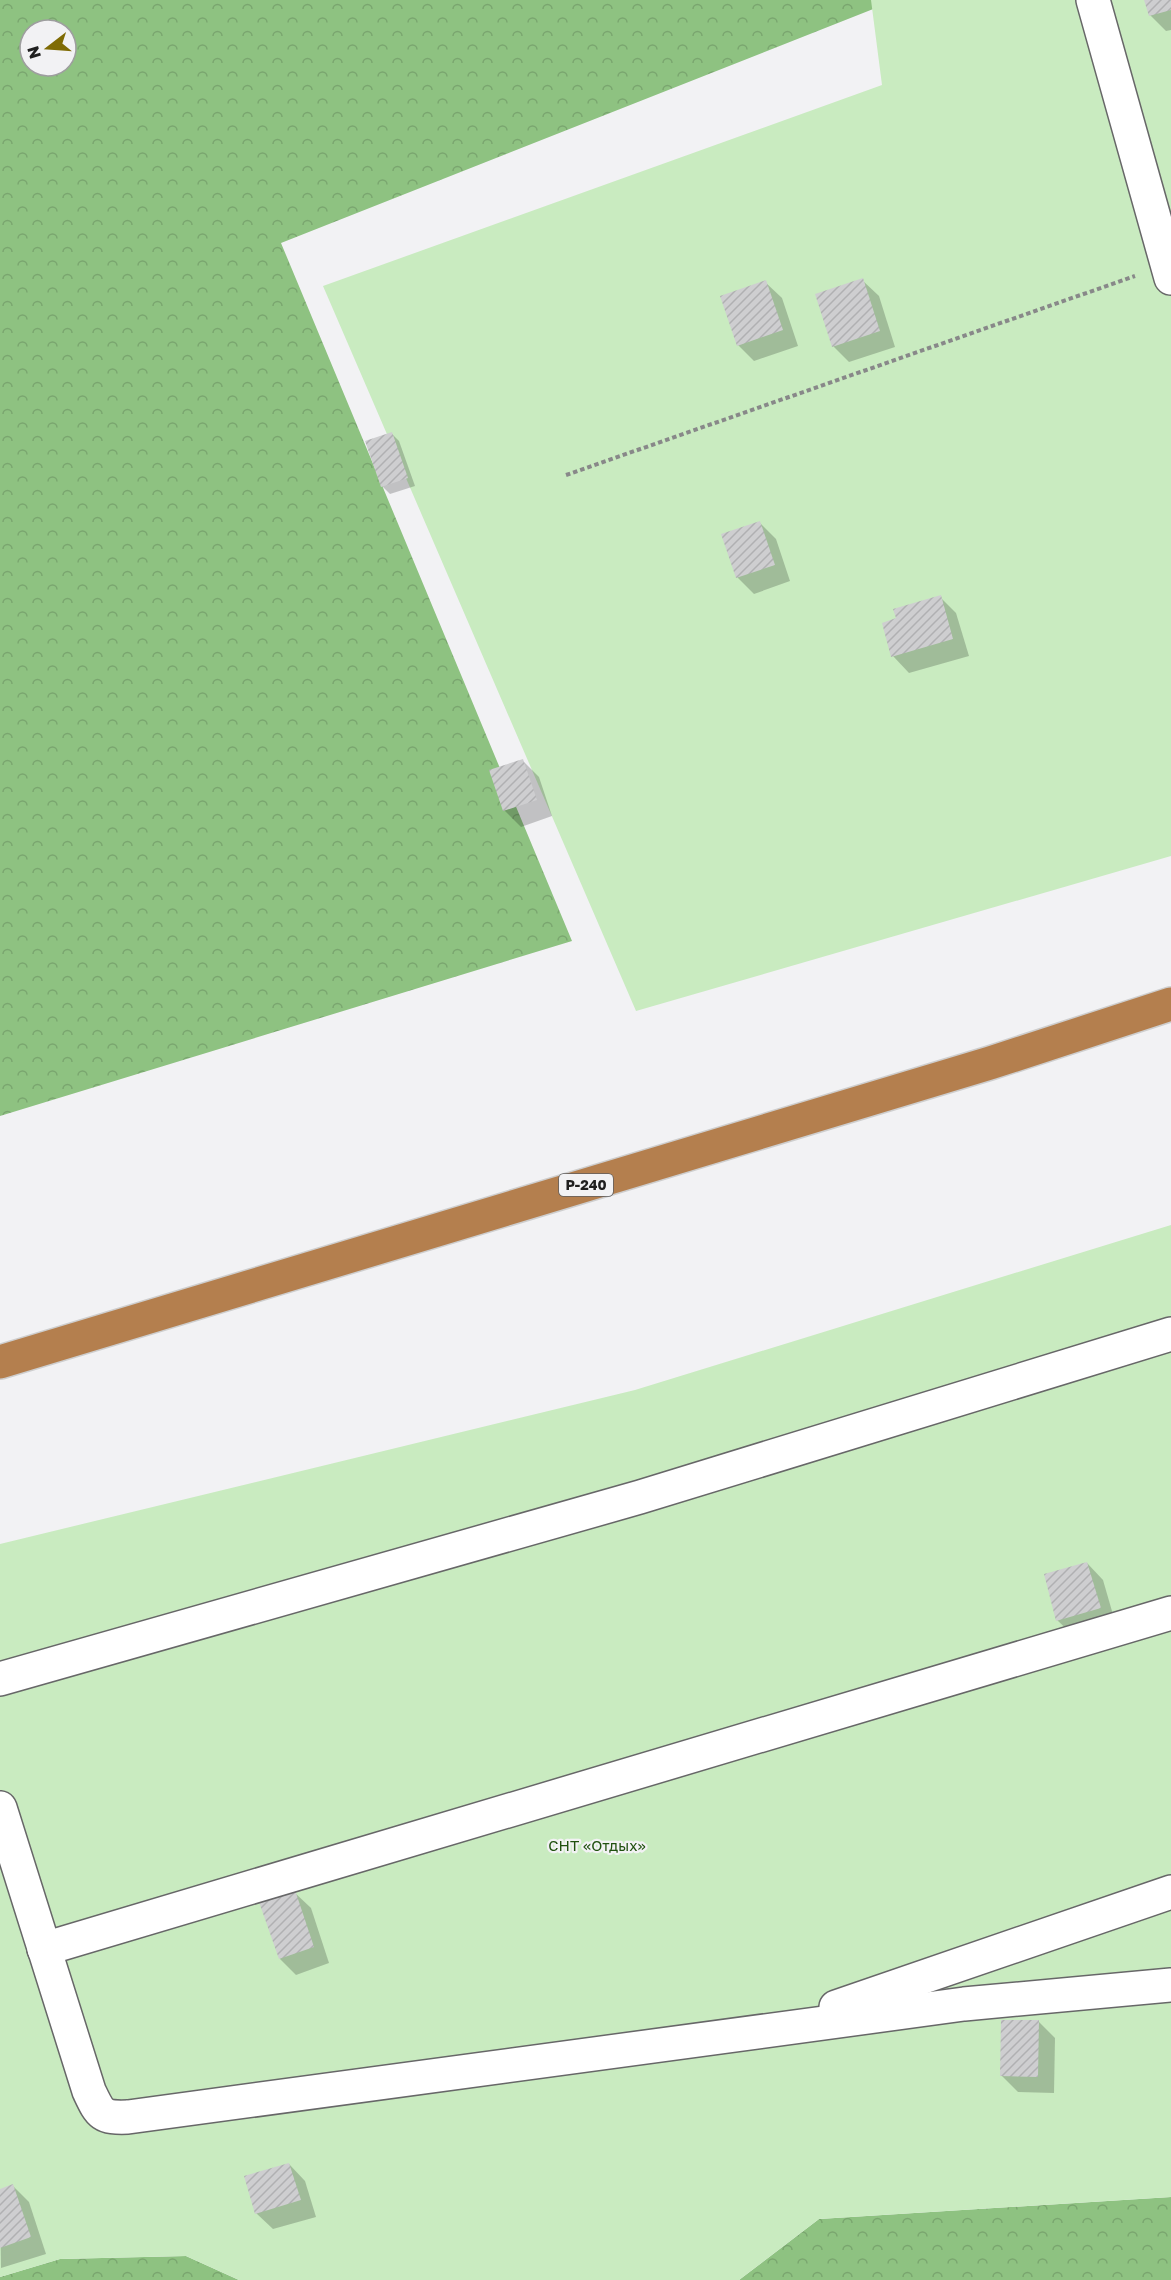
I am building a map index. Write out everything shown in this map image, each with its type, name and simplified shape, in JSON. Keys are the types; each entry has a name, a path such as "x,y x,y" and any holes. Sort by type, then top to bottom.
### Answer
{"highway":[{"name":"Р-240","path":"0,1362 990,1063 1171,1004"}],"lane":[{"path":"1093,0 1169,271"},
{"path":"0,1679 640,1497 1171,1334"},
{"path":"44,1949 1171,1612"},
{"path":"0,1808 89,2091 98,2110 111,2118 140,2116 964,2004 1171,1985"},
{"path":"766,2031 1171,1892"}],"path":[{"path":"566,475 1169,271"}],"green space":[{"path":"0,0 896,0 281,243 572,941 0,1116"},
{"path":"871,0 1171,0 1171,856 636,1011 323,286 882,85"},
{"name":"СНТ «Отдых»","path":"1171,1225 1171,2197 819,2219 739,2280 239,2280 186,2256 60,2259 0,2277 0,1544 635,1390"},
{"path":"1171,2197 1171,2280 739,2280 819,2219"},
{"path":"186,2256 239,2280 0,2280 0,2277 60,2259"}],"building":[{"path":"1144,0 1171,0 1171,10 1149,16"},
{"path":"863,278 880,331 832,347 815,294"},
{"path":"766,280 783,330 737,346 720,296"},
{"path":"392,432 408,478 381,487 365,441"},
{"path":"760,521 775,565 736,578 721,534"},
{"path":"941,595 953,639 891,657 882,623 896,618 893,609"},
{"path":"523,759 537,800 503,811 489,770"},
{"path":"1087,1562 1101,1608 1056,1621 1044,1574"},
{"path":"295,1890 314,1947 279,1959 259,1902"},
{"path":"1001,2020 1039,2020 1038,2077 1000,2076"},
{"path":"289,2163 301,2200 255,2214 244,2176"},
{"path":"13,2184 31,2237 0,2248 0,2189"}]}
